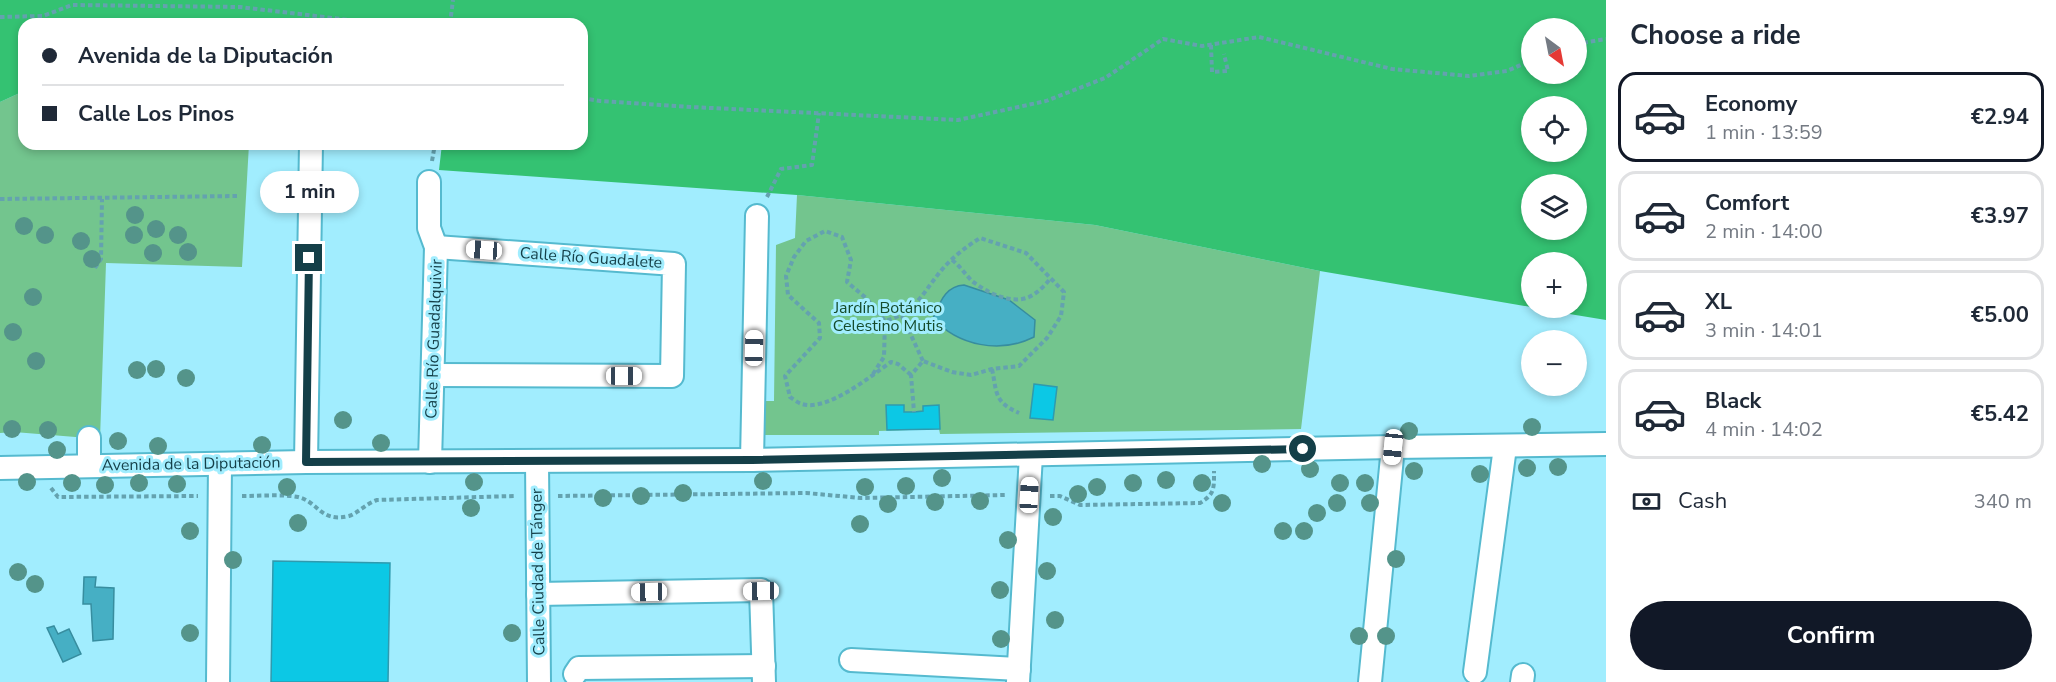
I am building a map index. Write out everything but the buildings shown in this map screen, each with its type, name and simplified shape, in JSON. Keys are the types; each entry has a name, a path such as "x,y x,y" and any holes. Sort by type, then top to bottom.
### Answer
{"street":[{"path":"306,462 311,150"},
{"name":"Calle Río Guadalquivir","path":"429,182 429,228 436,247 430,462"},
{"path":"752,460 757,216"},
{"name":"Calle Río Guadalete","path":"433,375 672,376 674,264 436,247"},
{"path":"89,438 89,466"},
{"name":"Avenida de la Diputación","path":"0,468 306,462 752,460 1606,444"},
{"path":"1370,682 1393,447"},
{"path":"1475,672 1505,447"},
{"path":"851,660 1019,675 1031,455"},
{"name":"Calle Ciudad de Tánger","path":"537,462 539,678"},
{"path":"218,682 220,464"},
{"path":"538,594 761,591 764,674 579,668 575,674 539,678"},
{"path":"575,674 580,679 599,682"}],"path":[{"path":"451,18 453,0"},
{"path":"0,17 42,16 72,5 240,7 333,18"},
{"path":"588,99 612,102 958,120 1046,102 1105,78 1163,39 1202,46 1259,38 1392,69 1469,76 1507,71 1521,65"},
{"path":"1587,42 1606,39"},
{"path":"1211,45 1212,72 1228,71 1224,54"},
{"path":"757,216 781,169 812,165 819,113"},
{"path":"0,199 239,196"},
{"path":"95,268 101,259 102,199"},
{"path":"872,376 884,357 885,321 866,298 847,282 851,260 842,237 825,231 806,241 794,257 786,276 789,295 819,323 820,338 784,376 790,397 802,405 822,405 872,376 891,362 898,364 911,375 914,412"},
{"path":"885,321 902,316 931,286 940,271 965,248 980,238 1026,253 1064,292 1060,315 1047,338 1019,366 992,369 971,375 952,372 923,361 902,316"},
{"path":"952,260 962,268 970,280 989,292 1009,300 1028,298 1051,278"},
{"path":"911,375 923,361"},
{"path":"992,369 999,402 1018,413"},
{"path":"1039,495 1060,496 1080,505 1200,503 1209,498 1214,482"},
{"path":"48,483 58,497 298,497 331,517 351,515 367,503 377,500 524,496"},
{"path":"555,496 806,494 861,498 1017,495"}],"green space":[{"path":"0,0 1606,0 1606,320 1587,317 1587,252 1521,252 1521,305 1320,271 1095,225 797,195 439,170 441,150 588,150 588,18 18,18 18,94 0,102"},
{"path":"18,94 18,150 249,150 242,267 106,263 100,439 14,432 0,433 0,102"},
{"name":"Jardín Botánico Celestino Mutis","path":"797,195 1095,225 1320,271 1301,429 940,434 939,429 879,431 879,435 760,435 760,401 774,401 776,245 795,238"}],"water":[{"path":"964,285 1009,300 1035,320 1034,337 1021,342 994,346 967,341 943,328 933,318 938,307 952,288"},
{"path":"84,577 96,577 95,587 114,588 113,639 93,641 91,604 83,604"},
{"path":"54,626 58,634 69,629 81,654 63,662 47,628"}],"route":[{"path":"309,258 306,462 752,460 1303,449"}]}
